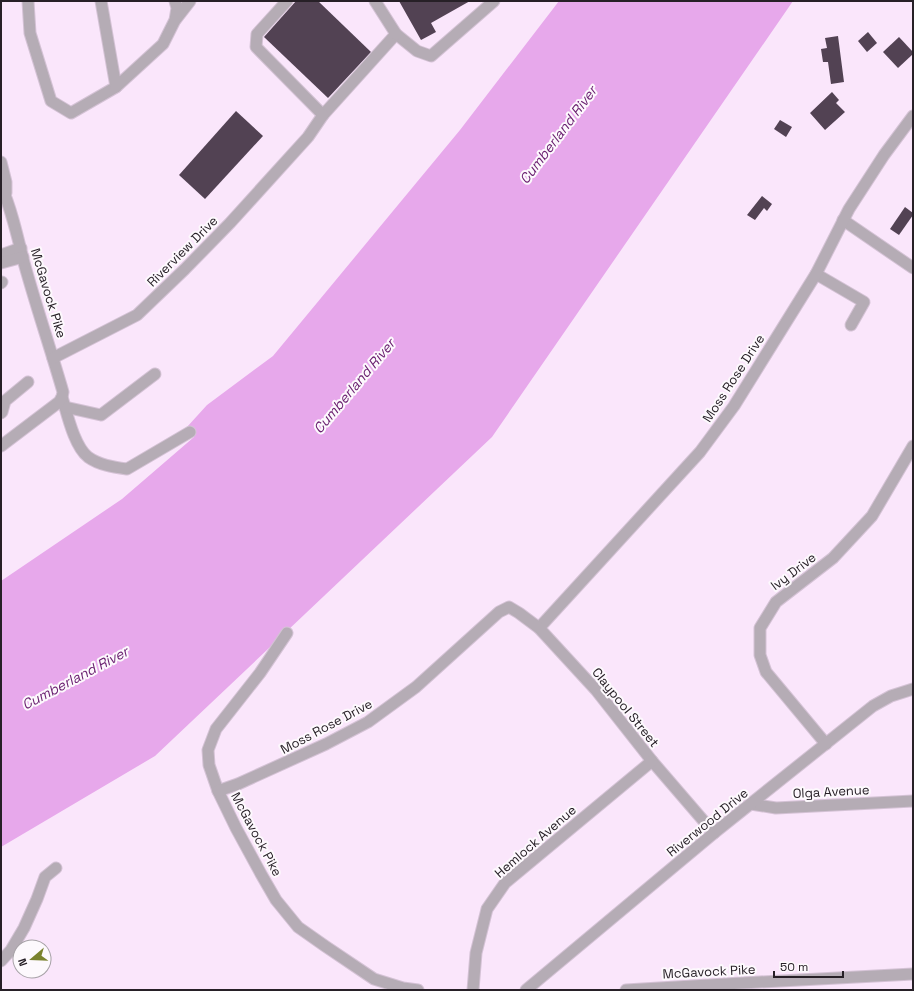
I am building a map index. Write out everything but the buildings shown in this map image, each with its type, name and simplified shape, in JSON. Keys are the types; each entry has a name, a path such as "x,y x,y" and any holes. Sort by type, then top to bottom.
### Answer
{"street":[{"path":"28,1 30,33 51,101 71,113 116,87 163,44 175,20 190,1"},
{"path":"102,1 116,87"},
{"path":"175,1 177,8 175,20"},
{"path":"287,1 257,34 256,47 323,115"},
{"path":"375,1 396,34 417,51 431,56 494,1"},
{"name":"Riverview Drive","path":"53,358 137,315 230,223 308,137 323,115 396,34"},
{"name":"Moss Rose Drive","path":"538,628 700,452 734,406 816,274 848,209 884,155 913,116"},
{"name":"McGavock Pike","path":"1,162 6,182 6,198"},
{"name":"McGavock Pike","path":"1,185 63,392 64,402 72,428 81,449 88,457 102,464 127,469 190,432"},
{"path":"843,220 913,268"},
{"path":"1,255 22,252"},
{"path":"1,263 22,252"},
{"path":"816,274 864,302 851,325"},
{"path":"1,446 59,402 64,402 101,415 155,374"},
{"path":"2,412 5,401 28,382"},
{"name":"Ivy Drive","path":"826,744 766,672 760,655 760,628 776,602 833,558 872,516 913,446"},
{"name":"Moss Rose Drive","path":"218,791 238,784 318,748 368,722 416,687 499,612 509,607"},
{"name":"Claypool Street","path":"509,607 538,628 596,690 652,761 714,833"},
{"name":"McGavock Pike","path":"287,633 260,673 216,729 208,750 208,765 218,791 236,828 276,900 298,927 374,979 403,988 418,990"},
{"name":"Riverwood Drive","path":"526,990 714,833 873,706 891,696 913,689"},
{"name":"Hemlock Avenue","path":"473,990 476,953 487,909 505,882 652,761"},
{"name":"Olga Avenue","path":"751,804 776,808 913,801"},
{"path":"1,961 11,950 24,928 45,877 56,868"},
{"name":"McGavock Pike","path":"626,990 741,986 913,974"}],"water":[{"name":"Cumberland River","path":"559,1 793,1 492,437 155,756 1,847 1,581 122,499 194,437 187,427 207,405 273,356 460,130"}]}
